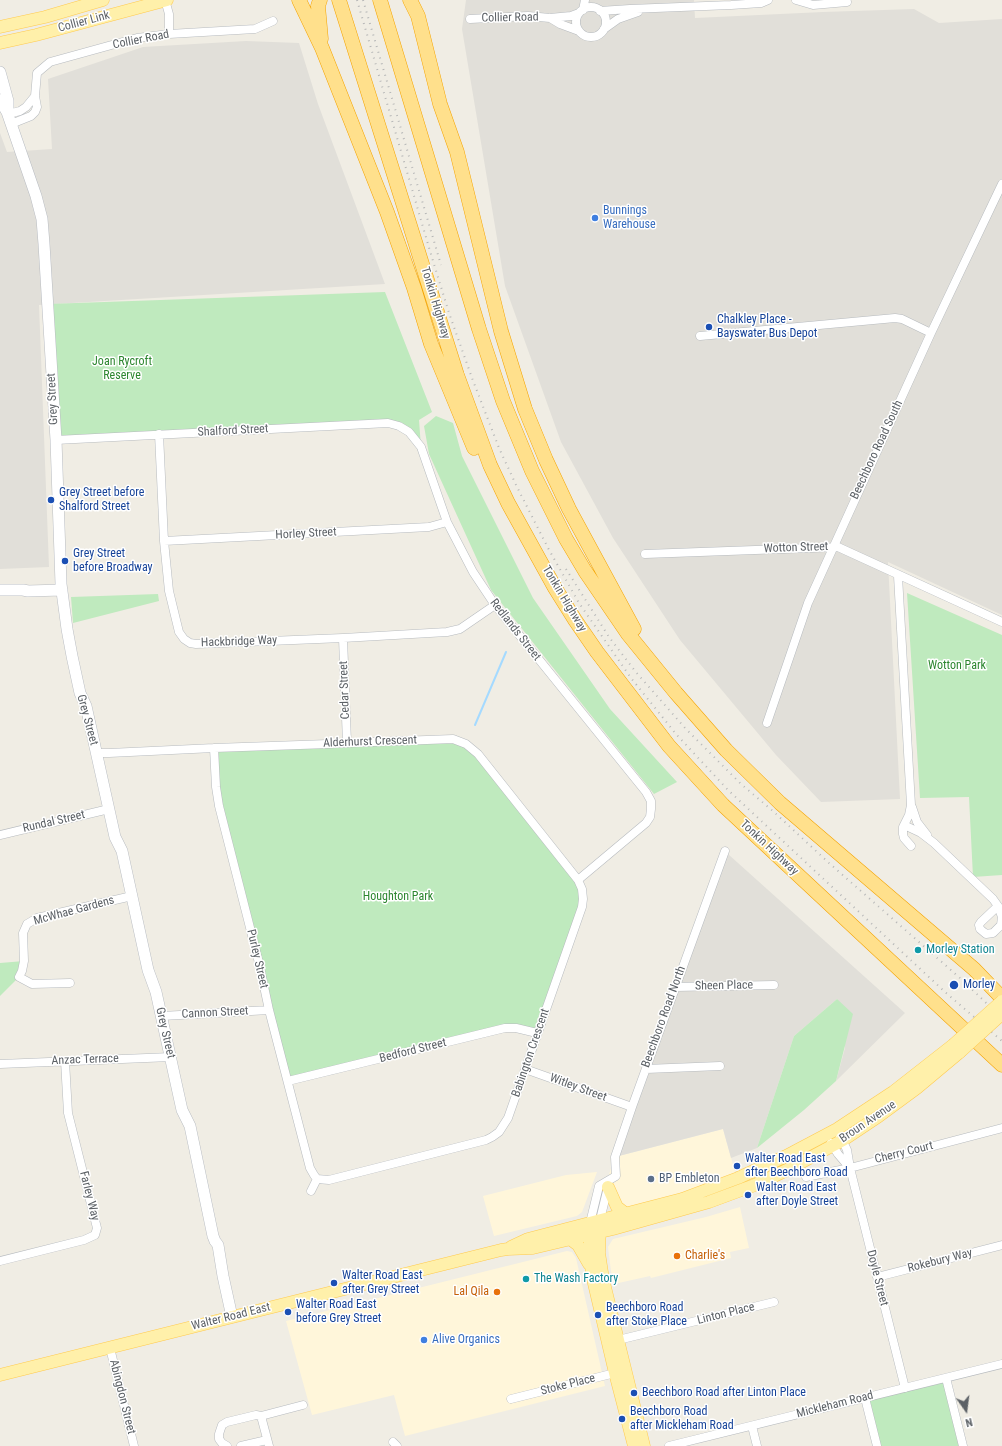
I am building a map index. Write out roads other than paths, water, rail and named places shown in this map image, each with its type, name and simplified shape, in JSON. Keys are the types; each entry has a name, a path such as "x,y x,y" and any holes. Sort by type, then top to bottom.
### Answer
{"highway":[{"path":"299,0 322,48 388,212 431,344 444,377 489,478 508,503"},
{"path":"320,0 318,6 322,48"},
{"name":"Tonkin Highway","path":"339,0 457,375 490,465 508,503 555,588 597,652 643,713 691,771 723,805 1002,1065"},
{"path":"380,0 485,350 517,436 548,505 585,571 628,634 698,718 753,777 780,803 974,969 1002,999"},
{"path":"410,0 418,16 440,104 457,152 501,331 526,409 546,460 568,509 652,663"}],"main road":[{"name":"Collier Link","path":"3,24 45,17 103,0"},
{"name":"Collier Link","path":"0,43 30,37 166,0"},
{"name":"Broun Avenue","path":"595,1227 680,1211 734,1193 789,1169 838,1143 879,1116 917,1088 956,1049 1002,999"},
{"name":"Broun Avenue","path":"595,1227 626,1214 682,1199 738,1178 786,1156 832,1132 894,1092 956,1049 1002,1014"},
{"path":"608,1184 616,1207 626,1214"},
{"name":"Walter Road East","path":"508,1249 528,1238 595,1227"},
{"name":"Walter Road East","path":"0,1375 508,1249 533,1248 570,1239 595,1227"},
{"name":"Beechboro Road North","path":"595,1227 592,1271 613,1342 634,1446"},
{"name":"Beechboro Road North","path":"595,1227 613,1342"},
{"path":"570,1239 578,1245 592,1271"},
{"name":"Beechboro Road North","path":"620,1372 644,1446"}],"street":[{"path":"166,0 169,14 169,34"},
{"path":"585,0 576,22 579,31 588,37 597,36 611,23 646,9"},
{"path":"596,0 599,10 606,19 604,29"},
{"path":"581,12 592,8 599,10 646,9 718,2 761,3 768,0"},
{"path":"796,0 813,5 847,2"},
{"name":"Collier Road","path":"470,19 528,16 550,18 571,16 581,12"},
{"name":"Collier Road","path":"550,18 560,24 579,31"},
{"name":"Collier Road","path":"9,117 31,116 35,112 37,107 35,96 37,73 50,62 137,38 169,34 255,29 273,22"},
{"name":"Grey Street","path":"0,72 8,101 9,117"},
{"name":"Grey Street","path":"0,100 9,117 36,196 42,219 56,440 61,587 77,684 86,706 115,837 122,851 148,970 154,983 162,1016 182,1110 190,1126 213,1236 219,1251 232,1317"},
{"name":"Beechboro Road South","path":"767,723 808,603 931,333 1002,184"},
{"path":"700,336 895,318 902,319 931,333"},
{"name":"Shalford Street","path":"56,440 388,423 399,426 409,432"},
{"name":"Redlands Street","path":"409,432 420,447 447,522 472,572 495,605 646,792 651,801 650,816 646,823 578,880"},
{"name":"Hackbridge Way","path":"159,434 164,541 171,602 179,632 184,639 190,643 343,638 447,632 460,629 495,605"},
{"name":"Horley Street","path":"164,541 429,527 447,522"},
{"name":"Wotton Street","path":"645,554 838,547 898,576 1002,622"},
{"path":"898,576 911,805 909,815 904,825 903,834 904,838 911,846"},
{"path":"0,590 28,591 61,587"},
{"name":"Cedar Street","path":"343,638 347,743"},
{"name":"Alderhurst Crescent","path":"96,753 453,739 466,744 478,754 578,880"},
{"name":"Purley Street","path":"214,748 216,787 219,806 259,964 269,1010 310,1168 317,1179"},
{"path":"911,805 917,822 934,843"},
{"name":"Rundal Street","path":"0,834 108,809"},
{"path":"904,825 921,833 934,843 993,899 998,906"},
{"name":"Beechboro Road North","path":"595,1227 599,1186 608,1184 616,1176 615,1157 725,851"},
{"name":"Babington Crescent","path":"317,1179 329,1180 486,1140 499,1132 508,1118 582,906 582,889 578,880"},
{"name":"McWhae Gardens","path":"70,983 32,984 19,977 24,961 23,933 27,924 37,918 132,896"},
{"name":"Sheen Place","path":"675,987 774,985"},
{"name":"Cannon Street","path":"162,1016 269,1010"},
{"name":"Bedford Street","path":"288,1081 505,1028 516,1028 538,1033"},
{"name":"Anzac Terrace","path":"0,1064 171,1057"},
{"name":"Farley Way","path":"0,1261 84,1240 95,1234 97,1228 68,1113 65,1061"},
{"path":"646,1069 720,1066"},
{"name":"Witley Street","path":"525,1069 632,1107"},
{"name":"Cherry Court","path":"806,1178 1002,1128"},
{"name":"Doyle Street","path":"832,1132 838,1143 846,1150 905,1388"},
{"name":"Doyle Street","path":"832,1132 838,1143"},
{"path":"311,1190 317,1179"},
{"name":"Rokebury Way","path":"877,1277 1002,1245"},
{"name":"Linton Place","path":"613,1342 774,1302"},
{"name":"Abingdon Street","path":"110,1348 134,1446"},
{"name":"Mickleham Road","path":"669,1446 1002,1364"},
{"name":"Stoke Place","path":"511,1399 620,1372"},
{"path":"946,1378 963,1446"},
{"path":"865,1398 878,1446"},
{"path":"227,1446 219,1439 219,1434 222,1425 227,1422 256,1415 261,1416 303,1405"},
{"path":"241,1446 268,1443 261,1416"},
{"path":"752,1426 757,1446"}],"waterway":[{"path":"475,725 506,652"}],"railway":[{"path":"357,0 430,251 449,313 472,378 499,448 517,487 548,548 579,603 631,678 676,734 728,790 945,992 1002,1041"},
{"path":"363,0 441,265"},
{"path":"566,569 609,637 635,671 685,728 741,784 960,978 1002,1018"}],"place":[{"name":"Bunnings Warehouse","path":"595,218"},
{"name":"Chalkley Place - Bayswater Bus Depot","path":"709,327"},
{"name":"Grey Street before Shalford Street","path":"51,500"},
{"name":"Grey Street before Broadway","path":"65,561"},
{"name":"Morley Station","path":"918,950"},
{"name":"Morley","path":"954,985"},
{"name":"Walter Road East after Beechboro Road","path":"737,1166"},
{"name":"BP Embleton","path":"651,1179"},
{"name":"Walter Road East after Doyle Street","path":"748,1195"},
{"name":"Charlie's","path":"677,1256"},
{"name":"The Wash Factory","path":"526,1279"},
{"name":"Walter Road East after Grey Street","path":"334,1283"},
{"name":"Lal Qila","path":"497,1292"},
{"name":"Walter Road East before Grey Street","path":"288,1312"},
{"name":"Beechboro Road after Stoke Place","path":"598,1315"},
{"name":"Alive Organics","path":"424,1340"},
{"name":"Beechboro Road after Linton Place","path":"634,1393"},
{"name":"Beechboro Road after Mickleham Road","path":"622,1419"}],"park label":[{"name":"Joan Rycroft Reserve","path":"122,369"},
{"name":"Wotton Park","path":"957,666"},
{"name":"Houghton Park","path":"398,897"}]}
